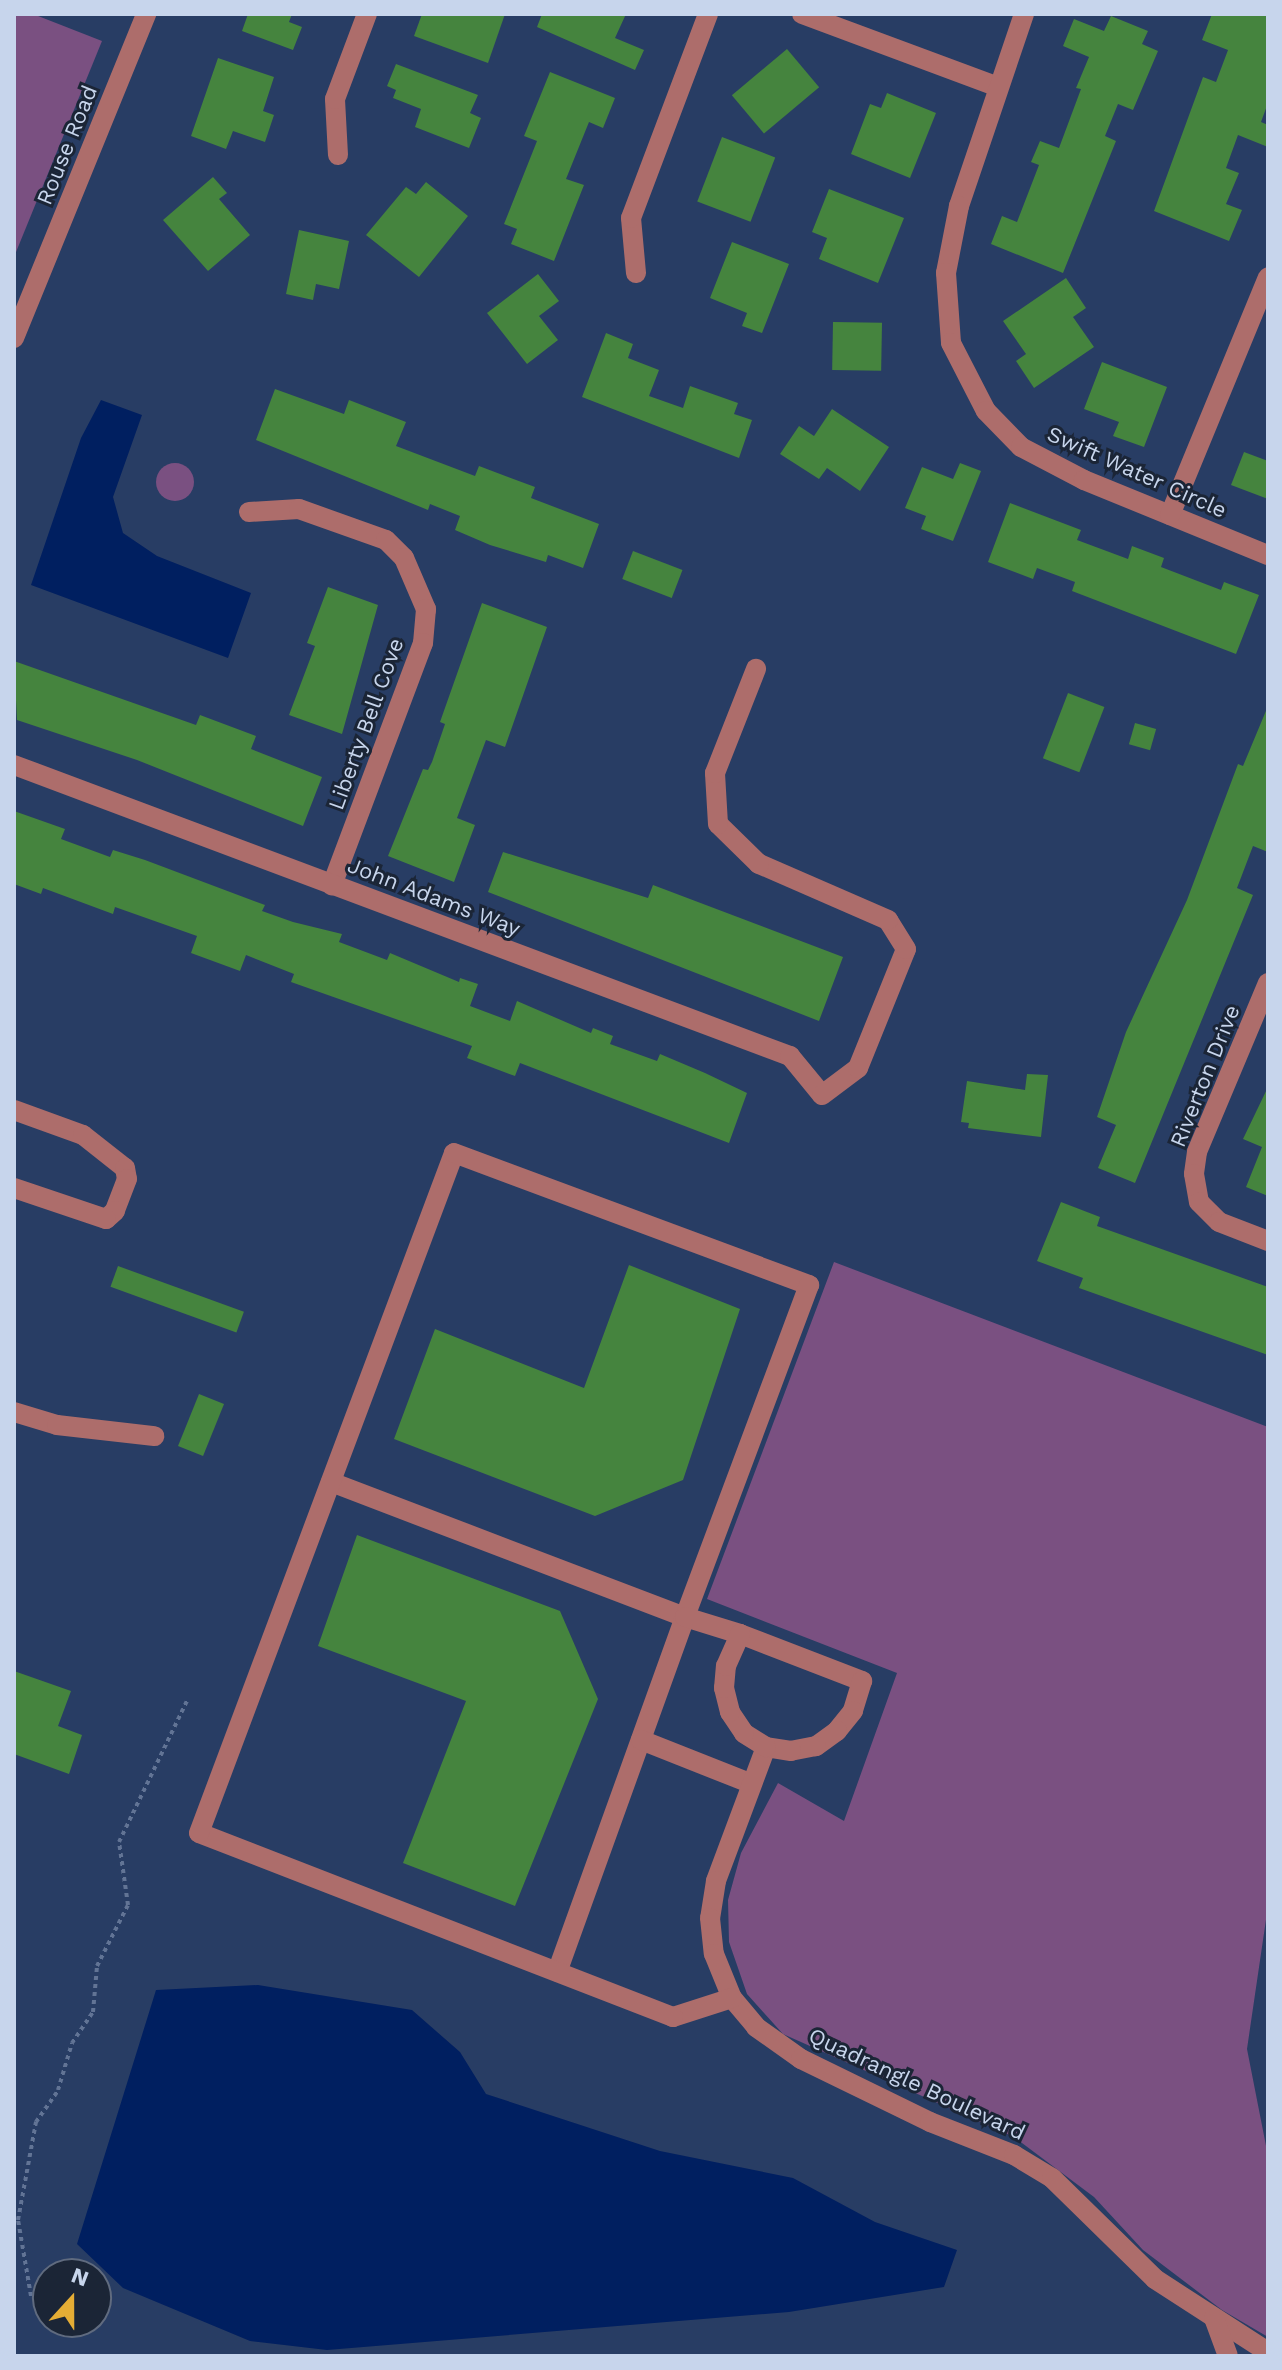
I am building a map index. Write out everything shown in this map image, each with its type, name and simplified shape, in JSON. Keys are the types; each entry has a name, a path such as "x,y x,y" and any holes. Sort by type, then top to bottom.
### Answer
{"street":[{"name":"Rouse Road","path":"14,338 146,14"},
{"path":"338,155 335,99 367,14"},
{"path":"636,273 631,218 708,14"},
{"path":"802,14 996,86"},
{"name":"Swift Water Circle","path":"1024,14 996,86 959,206 946,273 951,343 986,411 1021,447 1170,515 1268,555"},
{"path":"1170,515 1268,277"},
{"name":"Liberty Bell Cove","path":"249,512 299,509 386,540 404,558 426,609 423,643 332,885"},
{"name":"John Adams Way","path":"14,765 790,1056 822,1095 858,1068 906,949 888,920 759,864 718,824 715,773 756,669"},
{"name":"Riverton Drive","path":"1268,983 1197,1152 1194,1174 1199,1202 1219,1222 1268,1241"},
{"path":"14,1110 83,1135 125,1168 127,1179 115,1211 106,1219 14,1188"},
{"path":"557,1972 809,1285 454,1153 199,1833 557,1972 673,2017 732,1998"},
{"path":"14,1412 57,1425 154,1436"},
{"path":"331,1482 685,1617 740,1634 862,1681 853,1711 816,1746 791,1751 766,1747 744,1733 730,1712 724,1688 726,1666 740,1634"},
{"path":"641,1740 752,1784"},
{"name":"Quadrangle Boulevard","path":"766,1747 716,1881 710,1918 714,1954 732,1998 756,2027 801,2059 930,2122 1014,2155 1052,2178 1155,2279 1268,2352"},
{"path":"1214,2318 1228,2356"}],"path":[{"path":"31,2296 18,2220 36,2122 58,2090 72,2043 93,2012 97,1966 128,1905 119,1842 187,1701"}],"shaded area":[{"path":"14,14 33,14 102,41 14,257"},
{"path":"175,463 188,469 194,482 188,495 175,501 162,495 156,482 162,469"},
{"path":"834,1262 1268,1427 1268,1906 1247,2049 1268,2156 1268,2337 1222,2310 1143,2250 1094,2197 1014,2137 783,2034 747,1994 729,1942 728,1900 741,1853 778,1783 844,1821 897,1673 707,1599"}],"water":[{"path":"101,400 142,415 113,497 123,533 157,556 251,593 228,658 31,585 81,438"},
{"path":"258,1985 412,2010 460,2052 486,2094 660,2151 793,2178 875,2222 957,2250 944,2287 789,2312 327,2350 250,2341 123,2288 112,2277 112,2258 92,2258 77,2244 156,1990"}],"building":[{"path":"248,14 292,14 289,22 302,27 293,50 242,31"},
{"path":"422,14 505,14 488,63 414,36"},
{"path":"542,14 626,14 615,38 644,50 635,70 537,27"},
{"path":"1212,14 1268,14 1268,103 1261,122 1268,125 1268,147 1238,135 1226,168 1239,173 1226,204 1242,210 1229,241 1154,211 1203,77 1216,82 1228,50 1202,40"},
{"path":"1111,16 1148,31 1142,44 1158,51 1133,110 1118,104 1105,136 1116,141 1063,273 991,244 1002,216 1017,222 1039,165 1031,162 1040,141 1059,148 1081,89 1076,88 1089,57 1063,46 1074,19 1104,31"},
{"path":"787,49 819,87 764,134 732,95"},
{"path":"218,58 274,77 263,111 274,115 265,142 233,131 226,149 191,136"},
{"path":"396,64 478,95 470,113 481,118 469,148 415,127 421,109 393,98 396,90 387,86"},
{"path":"550,72 615,98 603,128 589,122 566,179 584,185 554,261 511,244 517,229 504,224 537,141 524,136"},
{"path":"887,93 936,113 910,178 851,154 870,104 881,108"},
{"path":"722,137 775,157 750,222 697,201"},
{"path":"213,177 227,193 219,199 250,235 208,271 163,220"},
{"path":"426,182 468,216 419,277 366,235 406,187 416,194"},
{"path":"829,189 904,218 878,283 819,259 827,238 812,232"},
{"path":"299,230 349,241 339,289 316,284 313,300 286,294"},
{"path":"732,242 789,264 762,333 742,326 747,313 710,298"},
{"path":"538,274 559,301 539,316 558,340 527,364 487,313"},
{"path":"1066,278 1086,308 1073,317 1094,347 1034,388 1016,361 1026,354 1003,321"},
{"path":"833,322 882,323 881,371 832,370"},
{"path":"606,333 633,344 628,358 659,370 649,396 683,408 690,386 738,403 734,414 752,420 739,458 582,397"},
{"path":"1102,362 1167,387 1144,447 1113,436 1119,422 1084,409"},
{"path":"275,389 344,414 349,400 406,422 396,446 475,476 479,466 535,487 531,498 599,524 583,568 548,555 546,562 490,545 455,530 460,516 430,504 428,510 256,440"},
{"path":"832,409 889,447 860,491 827,468 819,479 780,454 799,426 814,436"},
{"path":"1244,452 1268,461 1268,499 1231,485"},
{"path":"960,463 981,471 953,541 921,529 926,516 905,508 922,467 953,479"},
{"path":"1010,503 1081,530 1077,540 1128,559 1132,546 1164,558 1161,567 1221,590 1224,582 1259,595 1236,654 1072,591 1075,582 1037,568 1033,579 988,562"},
{"path":"633,551 682,570 672,598 622,579"},
{"path":"328,587 378,605 342,734 289,715 315,646 307,643"},
{"path":"482,603 547,627 505,747 486,740 457,818 475,825 454,882 388,856 423,769 428,770 432,762 445,724 440,722"},
{"path":"14,661 196,725 200,715 256,736 251,749 322,777 303,826 137,760 17,720"},
{"path":"1068,693 1104,707 1079,772 1043,758"},
{"path":"1268,706 1268,852 1253,846 1237,888 1253,895 1135,1183 1098,1168 1116,1125 1097,1117 1126,1032 1187,900 1238,764 1243,766"},
{"path":"1135,723 1156,729 1150,750 1129,744"},
{"path":"14,811 65,829 61,839 110,857 113,850 145,860 265,905 262,911 342,934 339,942 387,960 390,953 459,982 460,978 478,984 470,1006 510,1021 517,1001 591,1033 593,1028 613,1036 610,1044 657,1061 660,1054 705,1073 747,1093 729,1143 520,1063 515,1076 467,1058 472,1046 291,982 294,974 246,955 240,971 191,953 197,936 115,907 113,914 43,888 41,894 14,884"},
{"path":"503,852 648,898 653,885 843,957 819,1021 488,892"},
{"path":"1027,1074 1048,1075 1041,1137 968,1128 969,1123 961,1122 967,1081 1025,1090"},
{"path":"1268,1087 1268,1196 1246,1187 1262,1147 1243,1139"},
{"path":"1061,1202 1100,1217 1097,1226 1268,1287 1268,1355 1079,1288 1083,1278 1037,1261"},
{"path":"629,1265 740,1309 683,1480 595,1516 394,1439 435,1329 584,1388"},
{"path":"118,1266 244,1312 236,1333 110,1287"},
{"path":"199,1394 224,1404 203,1456 178,1446"},
{"path":"357,1535 560,1611 598,1699 515,1906 403,1863 466,1701 318,1646"},
{"path":"14,1671 71,1691 58,1726 82,1735 69,1774 14,1754"}]}
